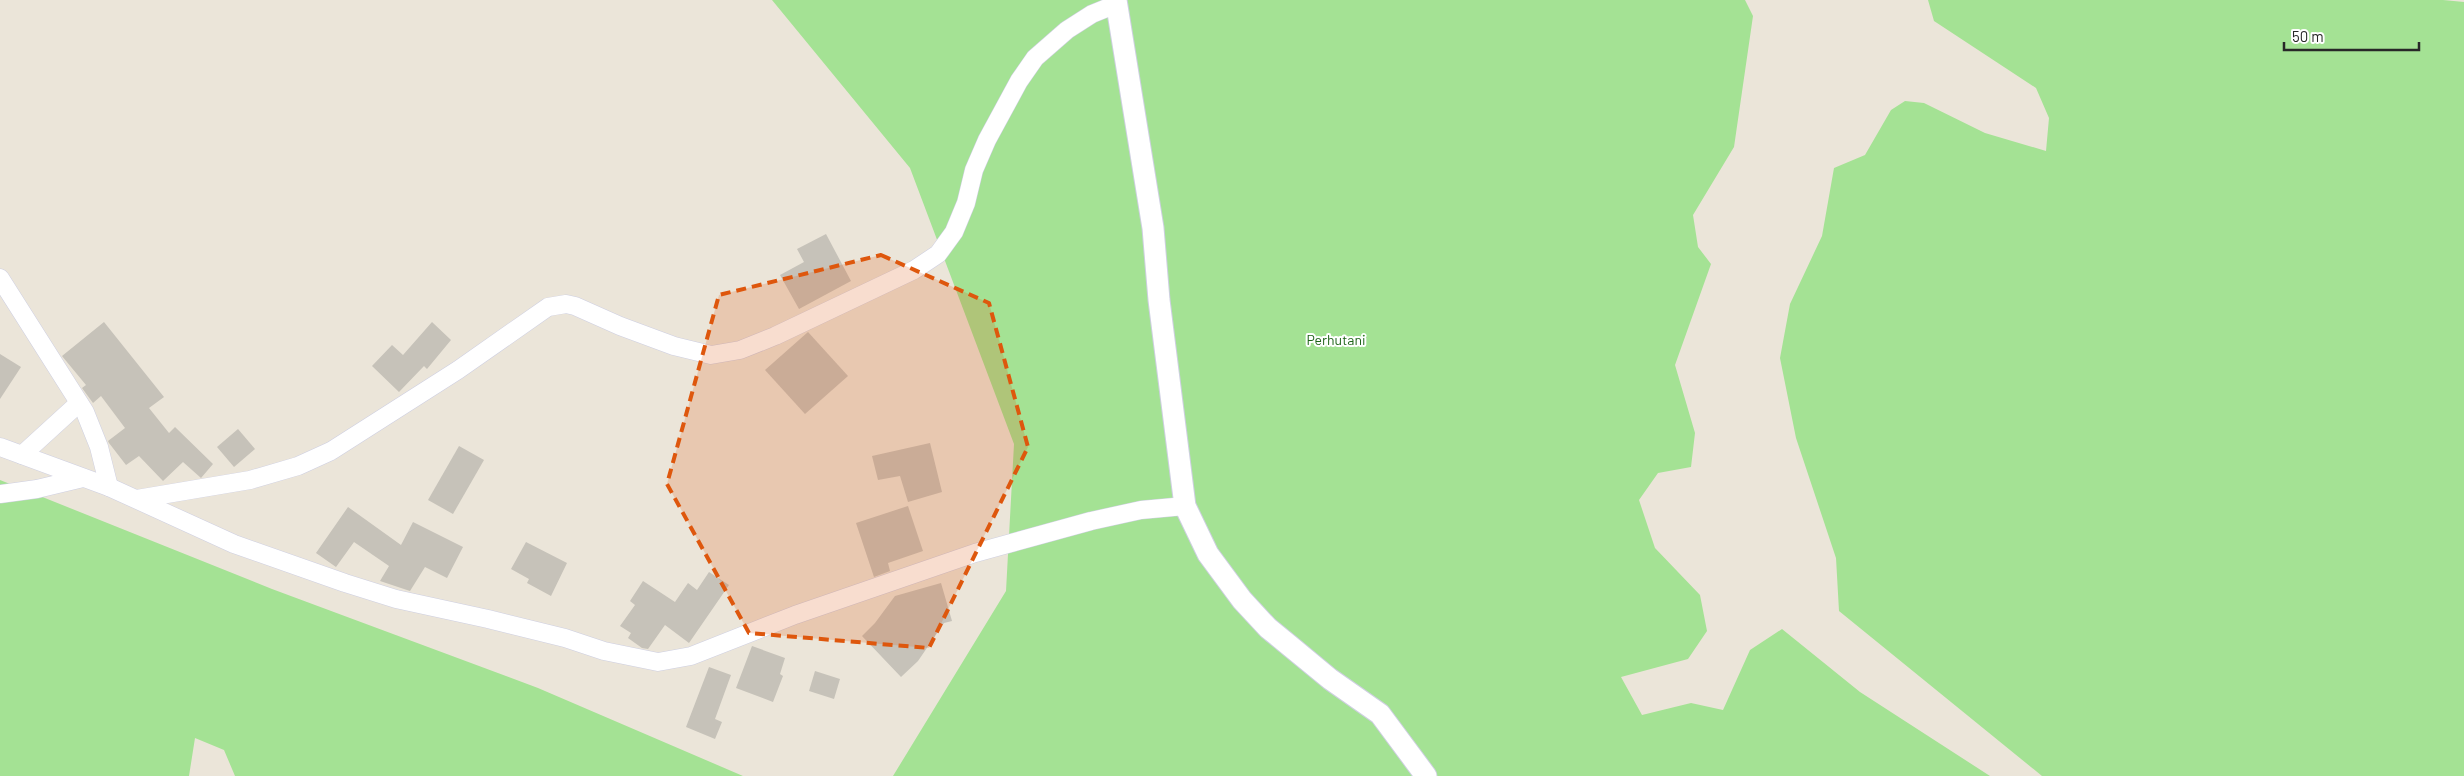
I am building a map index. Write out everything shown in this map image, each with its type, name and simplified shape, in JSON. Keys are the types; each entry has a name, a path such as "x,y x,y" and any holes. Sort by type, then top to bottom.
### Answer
{"street":[{"path":"137,500 250,480 298,466 332,451 458,370 548,307 566,304 574,306 674,346 711,354 725,353 740,350 775,336 914,270 938,254 954,232 966,203 974,170 987,140 1019,81 1035,58 1067,30 1116,2 1153,228 1158,300 1185,506 1208,554 1242,600 1268,628 1330,679 1380,714 1426,776"},
{"path":"0,278 79,403 99,447 109,488"},
{"path":"22,455 79,403"},
{"path":"0,447 109,488 234,544 345,583 396,599 488,619 565,638 604,651 658,662 691,656 795,615 974,553 1091,520 1141,510 1185,506"},
{"path":"0,494 37,489 83,478"}],"highlighted area":[{"path":"881,255 989,303 1028,447 929,648 749,633 667,484 719,295"}],"green space":[{"name":"Perhutani","path":"772,0 1745,0 1753,16 1734,147 1693,215 1698,247 1711,264 1675,365 1695,433 1691,467 1658,473 1639,500 1655,548 1700,595 1707,631 1688,659 1621,677 1642,715 1691,703 1723,710 1750,650 1782,629 1860,692 1990,776 893,776 1006,591 1014,444 910,168"},
{"path":"1928,0 2443,0 2464,2 2464,776 2042,776 1839,611 1836,558 1796,438 1780,358 1790,304 1822,236 1834,168 1865,155 1891,110 1905,101 1924,103 1985,133 2046,151 2049,118 2036,88 1934,21"},
{"path":"0,480 272,589 538,688 743,776 235,776 224,750 195,738 189,776 0,776"}],"building":[{"path":"826,234 851,281 799,309 780,275 804,262 797,249"},
{"path":"104,322 164,397 149,408 169,433 175,427 213,464 201,478 183,462 163,481 139,456 126,465 109,443 108,441 125,428 101,396 93,403 82,388 86,385 62,356"},
{"path":"432,322 451,340 427,369 424,366 399,392 372,366 392,345 403,355"},
{"path":"808,332 848,376 805,414 765,370"},
{"path":"0,354 21,367 0,399"},
{"path":"238,429 255,449 234,467 217,447"},
{"path":"930,443 942,492 908,502 900,476 878,480 872,456"},
{"path":"459,446 484,460 453,514 428,500"},
{"path":"908,506 923,551 888,563 890,571 874,577 856,523"},
{"path":"348,507 401,545 413,522 463,547 447,578 425,567 410,591 380,581 389,566 354,542 336,567 316,553"},
{"path":"526,542 567,563 551,596 527,583 529,579 511,569"},
{"path":"709,572 729,585 689,643 665,625 648,649 642,648 628,638 631,633 620,626 635,605 630,601 643,581 675,602 688,583 697,590"},
{"path":"941,583 952,621 944,623 918,661 901,677 862,636 875,623 895,596"},
{"path":"752,646 785,658 780,674 783,676 773,702 736,688"},
{"path":"709,667 731,675 715,719 722,722 715,739 686,727"},
{"path":"815,671 840,679 834,699 809,691"}]}
